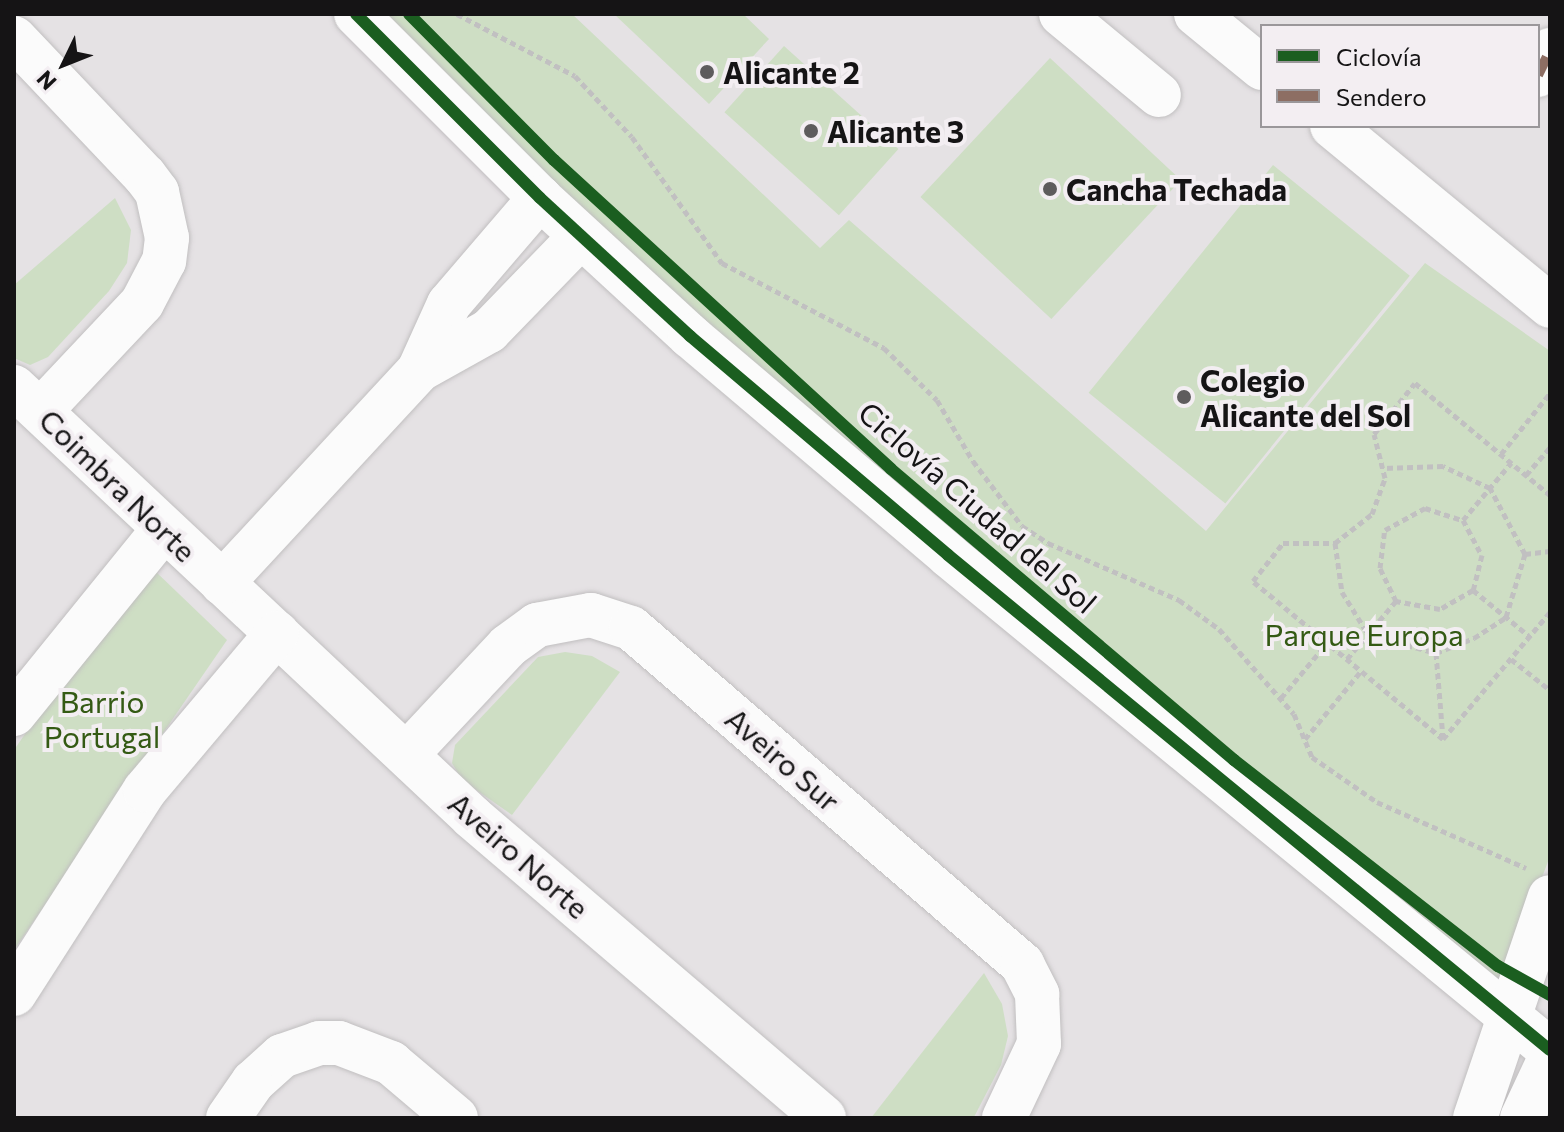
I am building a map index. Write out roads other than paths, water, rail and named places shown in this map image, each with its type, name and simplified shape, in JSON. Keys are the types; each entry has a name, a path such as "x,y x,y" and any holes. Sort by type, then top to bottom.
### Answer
{"street":[{"path":"356,14 580,237 948,555 1507,1018 1550,1050"},
{"path":"1061,14 1159,95"},
{"path":"1196,14 1260,66"},
{"path":"14,38 145,176 157,192 167,238 164,261 142,303 27,398"},
{"path":"1540,71 1550,50"},
{"path":"1334,128 1550,306"},
{"path":"419,370 449,304 540,198"},
{"path":"222,583 419,370 489,331 580,237"},
{"name":"Coimbra Norte","path":"27,398 222,583"},
{"path":"14,714 163,530"},
{"name":"Aveiro Norte","path":"222,583 408,753 472,817 824,1118"},
{"name":"Aveiro Sur","path":"408,753 508,646 537,625 591,615 631,628 1022,964 1039,1003 1039,1044 1004,1118"},
{"path":"14,994 145,790 277,633"},
{"path":"1475,1118 1507,1018 1538,883"},
{"path":"228,1118 267,1067 319,1043 375,1053 456,1118"},
{"path":"1522,1118 1550,1058"}],"place":[{"name":"Alicante 2","path":"707,72"},
{"name":"Alicante 3","path":"811,131"},
{"name":"Cancha Techada","path":"1050,189"},
{"name":"Colegio Alicante del Sol","path":"1184,397"}],"park label":[{"name":"Parque Europa","path":"1364,634"},
{"name":"Barrio Portugal","path":"102,718"}]}
